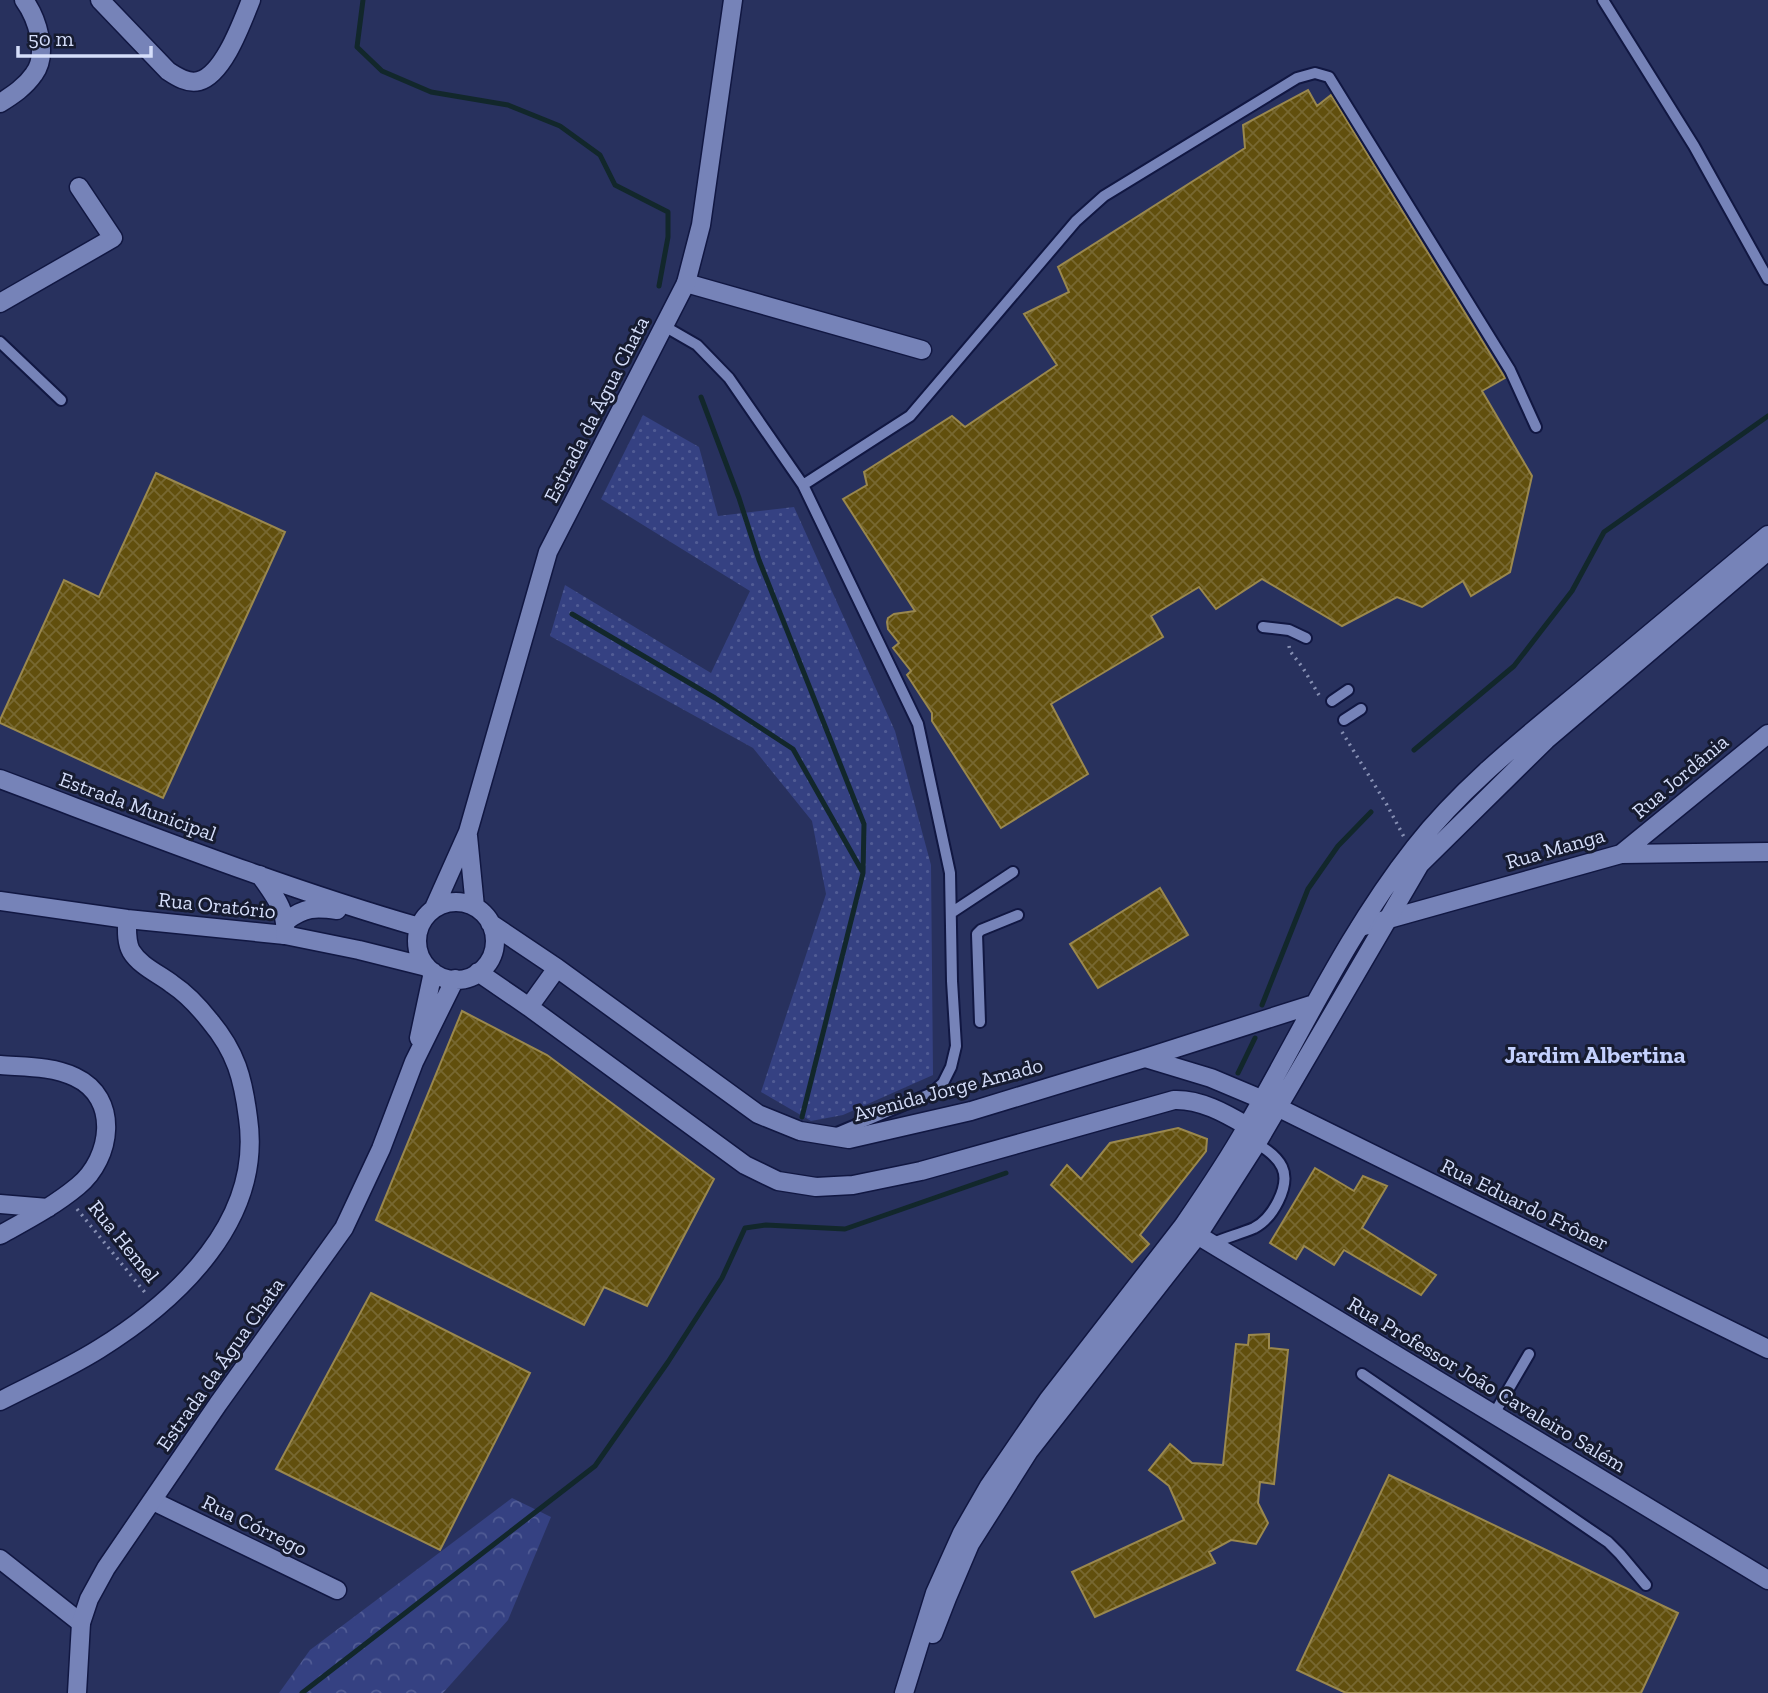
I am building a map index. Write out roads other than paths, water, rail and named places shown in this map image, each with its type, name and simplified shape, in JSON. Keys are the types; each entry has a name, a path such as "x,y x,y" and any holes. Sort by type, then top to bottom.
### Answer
{"street":[{"path":"100,0 168,71 188,81 199,81 219,65 229,50 251,0"},
{"name":"Estrada da Água Chata","path":"434,908 468,832 548,552 686,283 701,225 733,0"},
{"path":"0,103 22,88 37,71 42,48 36,23 26,1"},
{"path":"0,303 113,238 79,187"},
{"path":"686,283 922,350"},
{"path":"1269,1103 1314,1004 1384,887 1415,846 1479,778 1768,535"},
{"path":"911,1693 970,1544 1029,1451 1198,1235 1249,1135 1420,864 1546,740 1768,551"},
{"name":"Rua Jordânia","path":"1621,853 1768,734"},
{"name":"Estrada Municipal","path":"0,779 260,876 419,927"},
{"name":"Estrada da Água Chata","path":"468,832 475,907"},
{"name":"Rua Manga","path":"1360,927 1621,853 1768,852"},
{"path":"260,876 281,906 286,928"},
{"name":"Rua Oratório","path":"0,901 127,919 286,928 430,970"},
{"path":"461,902 475,907 484,914 494,933 492,955 486,965 467,978 443,978 430,970 421,958 417,948 419,927 425,916 434,908 447,903 461,902"},
{"path":"286,928 303,910 310,908 376,915"},
{"path":"0,1401 99,1349 157,1308 190,1277 215,1246 230,1221 248,1166 250,1131 236,1061 224,1038 197,1005 173,984 143,964 131,951 127,919"},
{"name":"Avenida Jorge Amado","path":"490,923 557,968 758,1114 800,1131 849,1139 971,1111 1314,1004"},
{"path":"529,1007 557,968"},
{"name":"Estrada da Água Chata","path":"414,1062 430,970"},
{"path":"478,972 745,1165 778,1181 816,1187 853,1185 920,1171 1174,1100 1199,1102 1249,1135"},
{"name":"Estrada da Água Chata","path":"77,1693 81,1623 89,1599 106,1568 218,1404 344,1228 381,1149 414,1062 455,979"},
{"path":"1146,1058 1211,1078 1269,1103"},
{"path":"0,1065 50,1069 75,1077 92,1088 102,1105 107,1126 105,1146 96,1166 80,1185 48,1208 0,1235"},
{"name":"Rua Eduardo Frôner","path":"1269,1103 1768,1349"},
{"path":"0,1204 48,1208"},
{"path":"904,1693 935,1593 962,1533 989,1486 1048,1400 1198,1235"},
{"name":"Rua Professor João Cavaleiro Salém","path":"1198,1235 1768,1580"},
{"name":"Rua Córrego","path":"153,1501 337,1590"},
{"path":"0,1559 81,1623"}],"lane":[{"path":"1603,0 1694,146 1768,279"},
{"path":"803,485 910,416 1076,221 1104,196 1297,78 1315,73 1329,77 1510,370 1536,427"},
{"path":"664,326 697,345 729,378 803,485 918,724 950,873 956,1046 951,1067 943,1083 932,1093 830,1136"},
{"path":"0,342 61,400"},
{"path":"1263,627 1289,631 1306,638"},
{"path":"1327,700 1348,690"},
{"path":"1342,724 1361,709"},
{"path":"951,913 1013,872"},
{"path":"980,1022 977,934 1018,915"},
{"path":"1198,1235 1254,1228 1267,1218 1280,1199 1284,1182 1283,1168 1249,1135"},
{"path":"1494,1415 1529,1354"},
{"path":"1362,1374 1608,1542 1646,1585"}],"waterway":[{"path":"363,0 357,47 382,71 431,92 508,105 560,126 600,155 615,185 668,212 668,237 659,286"},
{"path":"701,397 759,560 864,824 863,873 802,1117"},
{"path":"1414,750 1514,666 1572,591 1604,532 1768,416"},
{"path":"572,614 715,698 793,749 862,871"},
{"path":"1262,1005 1308,889 1338,846 1371,812"},
{"path":"1238,1073 1255,1038"},
{"path":"302,1693 595,1466 668,1362 722,1278 745,1228 766,1225 845,1229 1006,1173"}],"district":[{"name":"Jardim Albertina","path":"1595,1054"}]}
